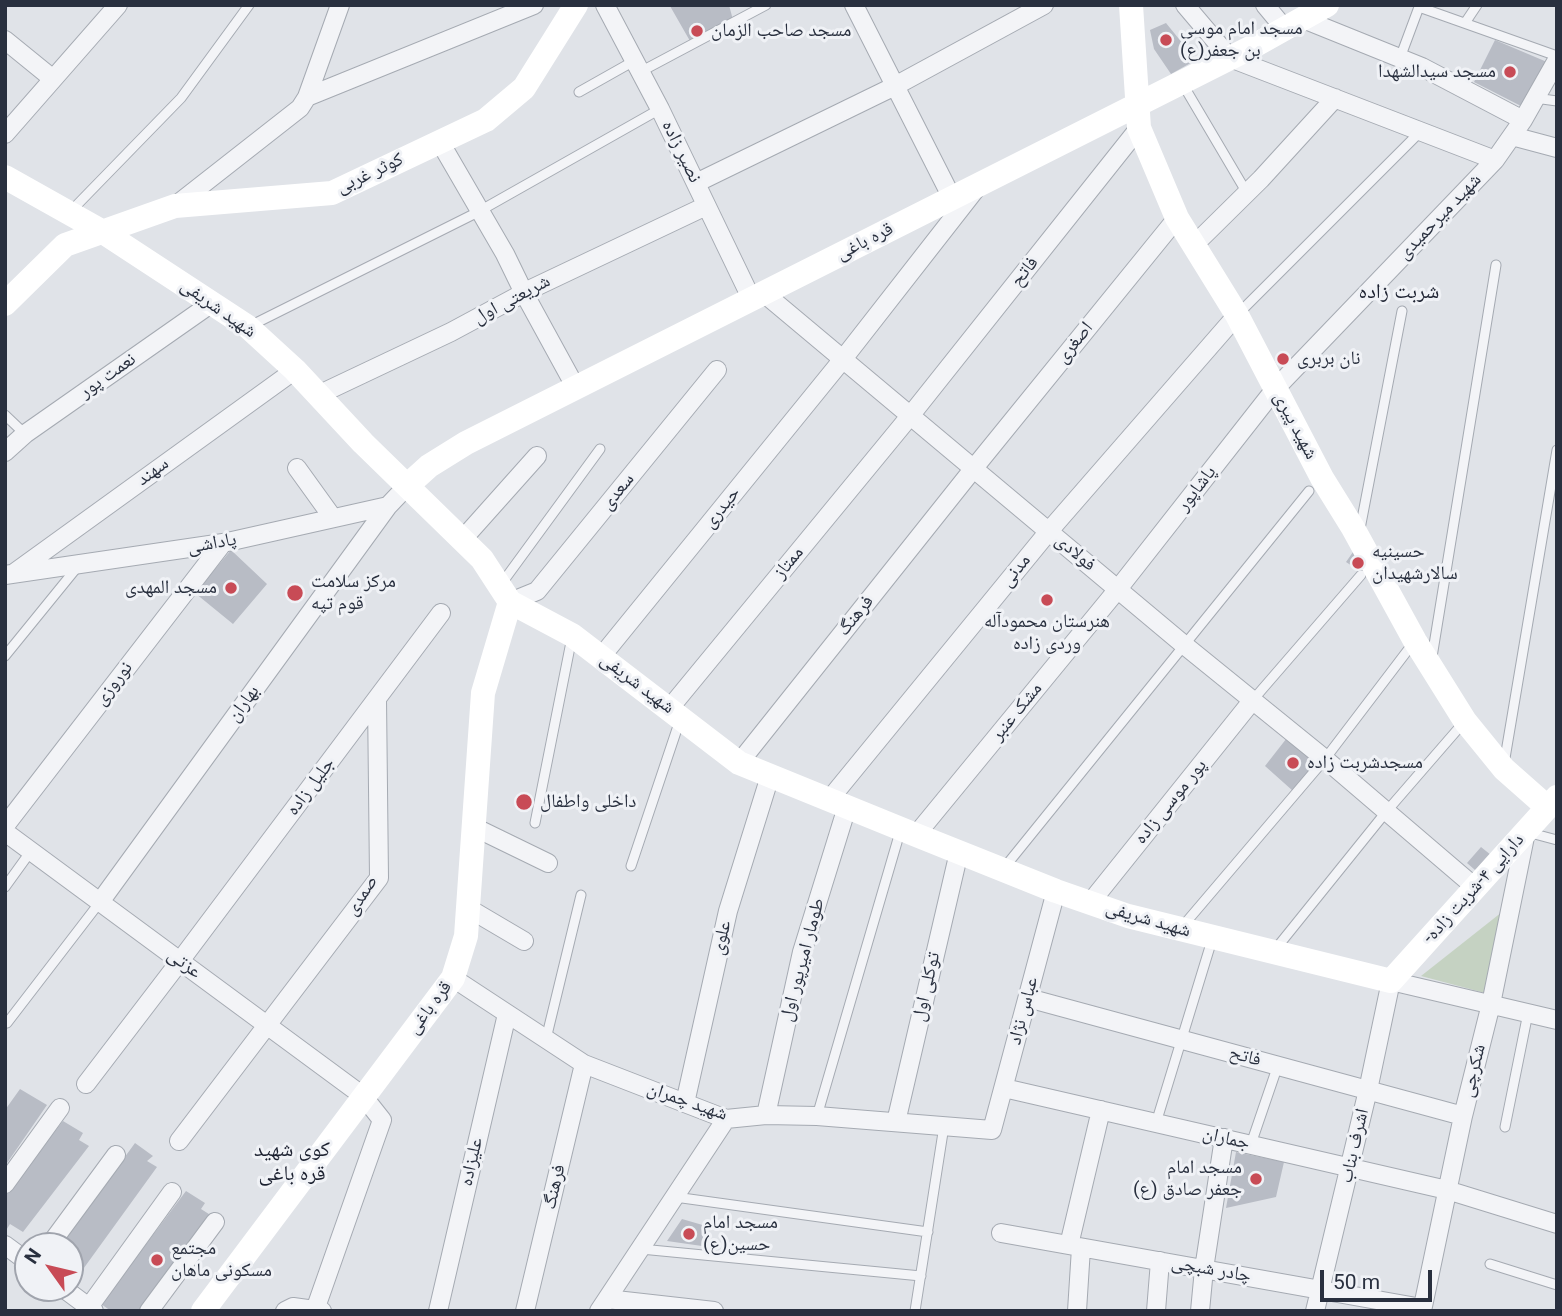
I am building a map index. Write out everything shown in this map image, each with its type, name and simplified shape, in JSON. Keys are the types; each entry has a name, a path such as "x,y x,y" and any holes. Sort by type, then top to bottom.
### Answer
{"street":[{"path":"5,134 118,5"},
{"path":"175,206 300,108 307,97 340,5"},
{"path":"307,97 534,5"},
{"name":"کوثر غربی","path":"5,304 65,246 175,206 332,193 486,120 524,88 576,5"},
{"name":"نصیر زاده","path":"605,5 660,109 706,206 758,297"},
{"path":"854,5 952,198"},
{"path":"696,183 895,86 1044,5"},
{"name":"شهید پیری","path":"1131,5 1139,128 1177,218 1237,315 1322,478 1415,640 1465,720 1503,769 1552,802"},
{"path":"1185,5 1230,58 1495,160"},
{"path":"1265,5 1294,24 1422,66 1523,120"},
{"name":"قره باغی","path":"408,485 429,466 466,443 1230,58 1327,5"},
{"path":"5,40 53,79"},
{"name":"شهید میرحمیدی","path":"1275,390 1495,160 1523,120 1557,58"},
{"path":"1194,245 1247,193 1335,98"},
{"name":"فاتح","path":"910,416 1139,128"},
{"path":"1512,136 1557,148"},
{"path":"440,142 505,254 576,388"},
{"name":"شهید شریفى","path":"5,177 103,232 248,327 295,370 363,443 482,559 505,594 572,635 739,763 1002,870 1128,916 1391,981"},
{"name":"حیدری","path":"601,657 843,359 980,184"},
{"name":"شریعتی اول","path":"318,395 706,206"},
{"name":"اصغری","path":"974,468 1177,218"},
{"name":"فولادی","path":"758,297 843,359 1183,644 1325,759 1476,888"},
{"name":"نعمت پور","path":"5,452 25,434 212,303"},
{"name":"مدنی","path":"838,803 1049,531 1237,315"},
{"name":"سهند","path":"8,574 295,370"},
{"name":"سعدی","path":"505,594 537,591 717,370"},
{"name":"پاشاپور","path":"1118,589 1275,390"},
{"name":"ممتاز","path":"675,714 910,416"},
{"path":"462,540 537,456"},
{"path":"297,468 333,518"},
{"name":"فرهنگ","path":"739,763 974,468"},
{"path":"388,506 408,485"},
{"name":"پاداشی","path":"8,574 223,543 388,506"},
{"name":"بهاران","path":"100,902 388,506"},
{"name":"نوروزی","path":"5,826 223,543"},
{"name":"مشک عنبر","path":"908,832 1118,589"},
{"name":"قره باغی","path":"203,1311 453,978 466,936 483,693 505,594"},
{"name":"جلیل زاده","path":"86,1084 441,613"},
{"name":"صمدی","path":"179,1141 379,878 377,699"},
{"name":"پور موسی زاده","path":"1090,903 1252,701"},
{"name":"علوی","path":"685,1103 728,911 770,776"},
{"name":"-دارایی ۴-شربت زاده","path":"1391,981 1552,802"},
{"name":"طومار امیرپور اول","path":"766,1115 838,803"},
{"path":"474,827 548,863"},
{"name":"عزتی","path":"5,832 363,1096"},
{"name":"شکرچی","path":"1422,1309 1463,1116 1491,1004 1526,832"},
{"name":"توکلی اول","path":"896,1122 959,852"},
{"name":"عباس نژاد","path":"992,1130 1056,891"},
{"path":"468,908 524,941"},
{"name":"شهید چمران","path":"453,978 584,1064 726,1119 766,1115 817,1116 992,1130"},
{"path":"1391,981 1557,1020"},
{"name":"اشرف بناب","path":"1315,1311 1391,981"},
{"name":"فاتح","path":"1028,998 1463,1116"},
{"name":"علیزاده","path":"438,1311 507,1014"},
{"name":"فرهنگ","path":"525,1311 584,1064"},
{"name":"جماران","path":"1004,1088 1447,1189 1557,1224"},
{"path":"316,1310 382,1120 363,1096"},
{"path":"5,1184 60,1108"},
{"path":"1077,1311 1075,1246 1101,1110"},
{"path":"603,1305 726,1119"},
{"path":"1199,1311 1224,1138"},
{"path":"59,1232 116,1155"},
{"path":"92,1309 172,1192"},
{"path":"149,1311 215,1222"},
{"name":"چادر شبچی","path":"1001,1233 1422,1309"},
{"path":"1156,1311 1160,1261"},
{"path":"603,1305 713,1311"},
{"path":"285,1311 293,1307 322,1311"}],"lane":[{"path":"70,213 181,99 249,5"},
{"path":"579,92 766,5"},
{"path":"1465,23 1477,5"},
{"path":"1400,58 1419,6 1557,58"},
{"path":"1181,81 1247,193"},
{"path":"1535,97 1557,101"},
{"path":"248,327 480,211 660,109"},
{"path":"1237,315 1421,131"},
{"path":"1431,666 1496,265"},
{"path":"1358,538 1402,311"},
{"path":"5,415 25,434"},
{"path":"505,594 600,449"},
{"path":"1503,769 1557,450"},
{"path":"1002,870 1309,491"},
{"path":"5,656 79,565"},
{"path":"1252,701 1361,575"},
{"path":"535,822 572,635"},
{"path":"1180,929 1325,759 1415,640"},
{"path":"631,866 675,714"},
{"path":"1273,952 1465,720"},
{"path":"817,1116 908,832"},
{"path":"1526,832 1557,840"},
{"path":"5,887 31,851"},
{"path":"546,1041 581,895"},
{"path":"7,1023 100,902"},
{"path":"1156,1123 1212,937"},
{"path":"1505,1128 1528,1013"},
{"path":"1251,1144 1278,1065"},
{"path":"915,1311 944,1126"},
{"path":"675,1197 928,1232"},
{"path":"641,1249 921,1276"},
{"path":"1490,1264 1557,1285"}],"green space":[{"path":"1502,912 1485,993 1421,976"}],"building":[{"name":"مسجد صاحب الزمان","path":"729,5 733,20 690,41 670,6"},
{"name":"مسجد امام موسی بن جعفر(ع)","path":"1166,23 1196,60 1171,74 1154,49 1150,30"},
{"name":"مسجد سیدالشهدا","path":"1495,40 1547,62 1521,106 1474,82"},
{"name":"مسجد المهدی","path":"231,550 267,584 233,624 195,593"},
{"name":"حسینیه سالارشهیدان","path":"1353,552 1369,565 1363,573 1346,562"},
{"name":"مسجدشربت زاده","path":"1290,734 1321,759 1293,791 1265,766"},
{"path":"1481,847 1496,859 1475,870 1467,863"},
{"path":"20,1089 47,1105 5,1166 5,1110"},
{"path":"63,1121 83,1133 79,1140 89,1146 23,1232 10,1224 5,1232 5,1194"},
{"path":"135,1143 153,1156 147,1161 157,1167 84,1268 84,1232 70,1232"},
{"name":"مسجد امام جعفر صادق (ع)","path":"1236,1152 1284,1162 1276,1197 1226,1208"},
{"name":"مجتمع مسکونی ماهان","path":"186,1191 205,1203 201,1209 212,1216 140,1311 111,1311 101,1304"},
{"name":"مسجد امام حسین(ع)","path":"682,1219 706,1226 702,1246 667,1241"}],"place":[{"name":"مسجد صاحب الزمان","path":"697,31"},
{"name":"مسجد امام موسی بن جعفر(ع)","path":"1166,40"},
{"name":"مسجد سیدالشهدا","path":"1510,72"},
{"name":"نان بربری","path":"1283,359"},
{"name":"حسینیه سالارشهیدان","path":"1358,563"},
{"name":"مسجد المهدی","path":"231,588"},
{"name":"مرکز سلامت قوم تپه","path":"295,593"},
{"name":"هنرستان محمودآله وردی زاده","path":"1047,600"},
{"name":"مسجدشربت زاده","path":"1293,763"},
{"name":"داخلی واطفال","path":"524,802"},
{"name":"مسجد امام جعفر صادق (ع)","path":"1256,1179"},
{"name":"مسجد امام حسین(ع)","path":"689,1234"},
{"name":"مجتمع مسکونی ماهان","path":"157,1260"}],"district":[{"name":"شربت زاده","path":"1399,293"},
{"name":"کوی شهید قره باغی","path":"292,1163"}]}
